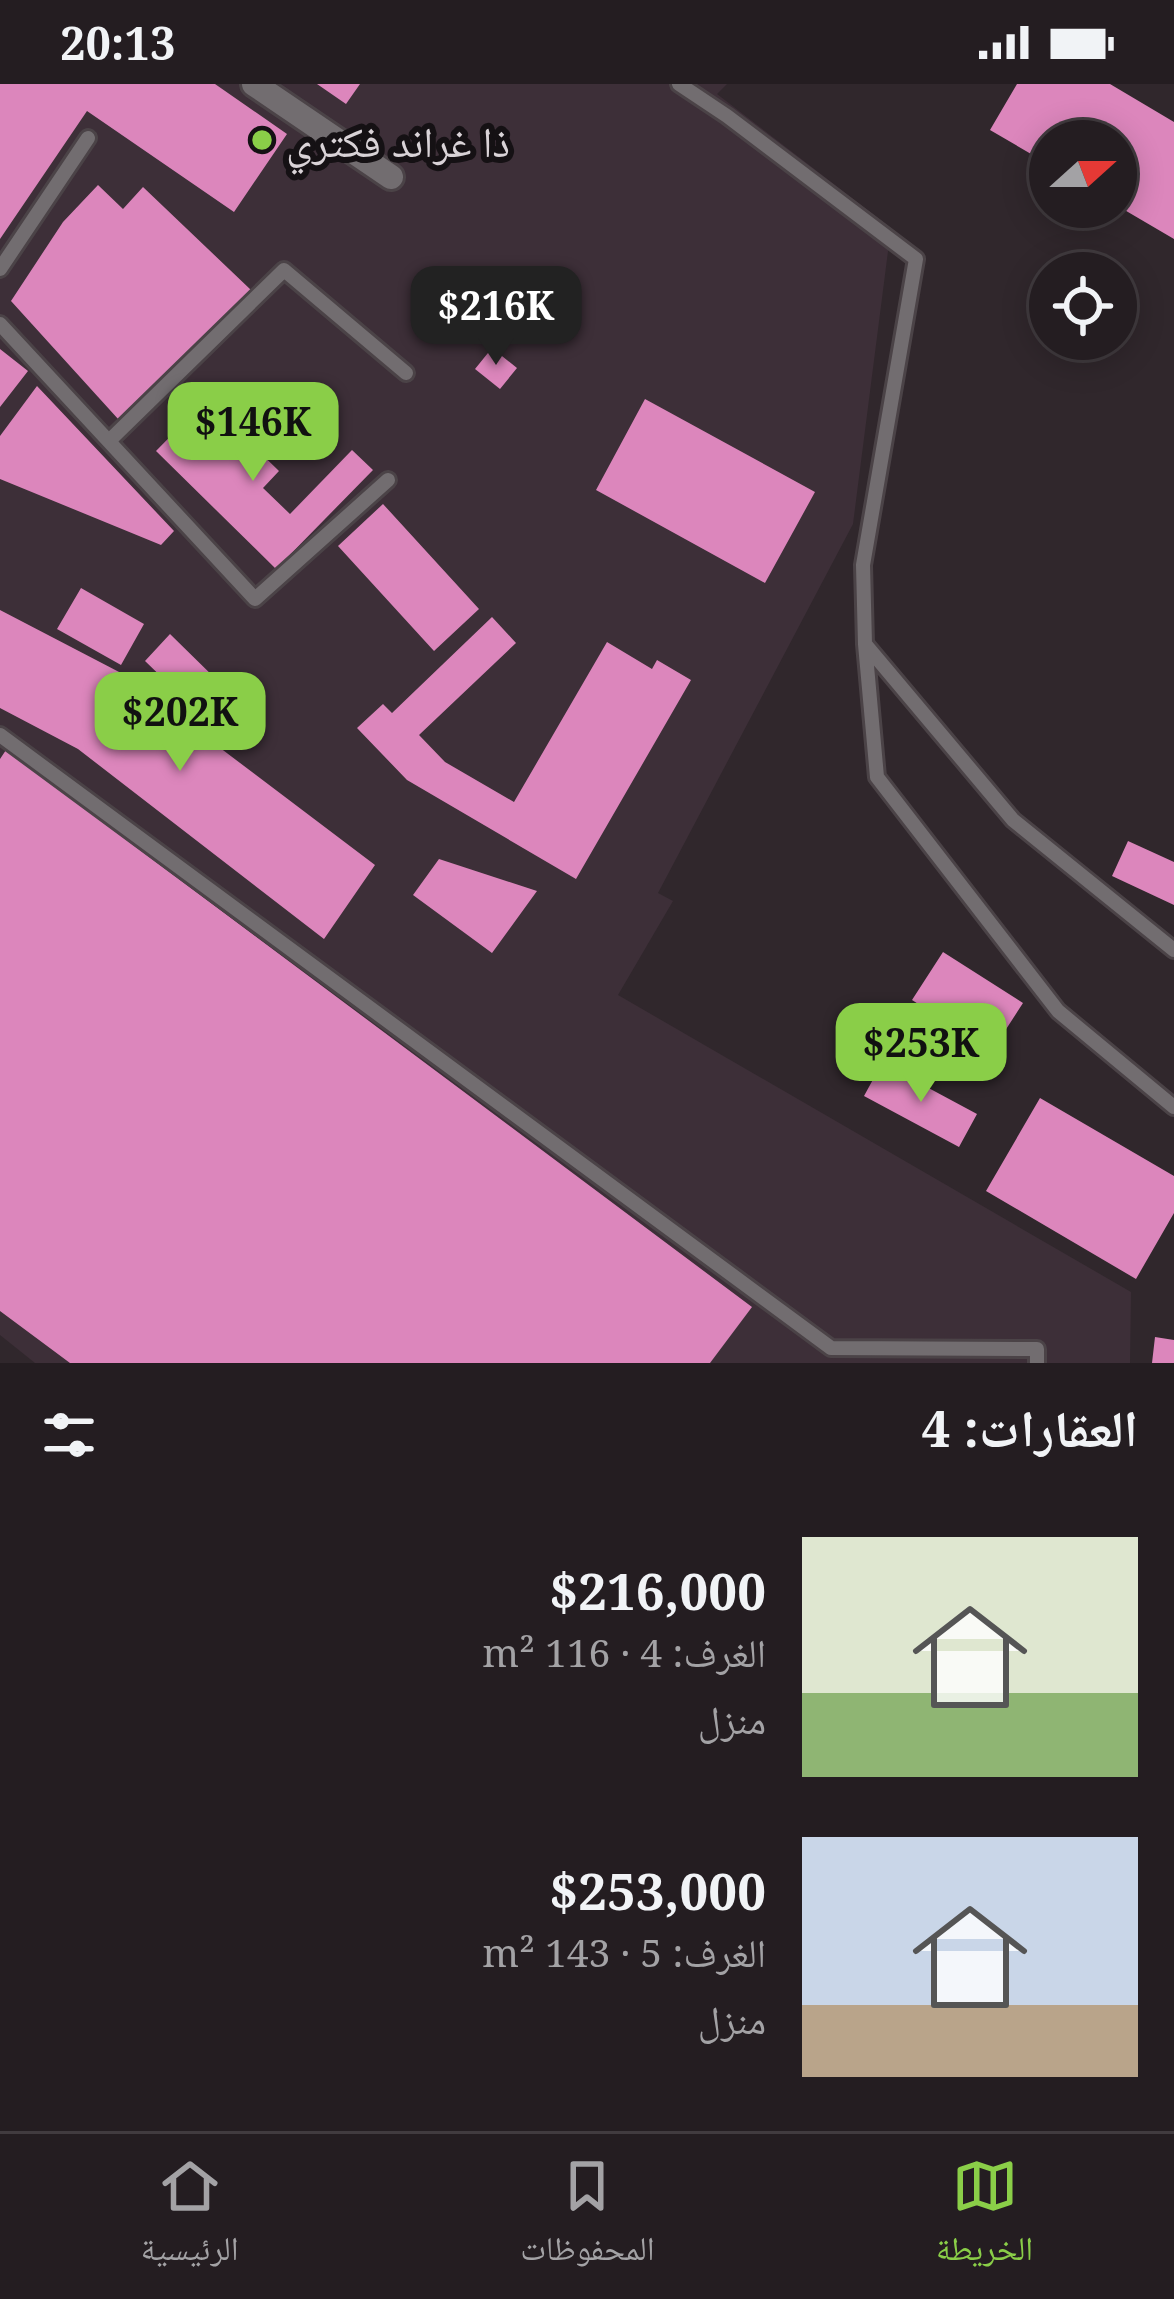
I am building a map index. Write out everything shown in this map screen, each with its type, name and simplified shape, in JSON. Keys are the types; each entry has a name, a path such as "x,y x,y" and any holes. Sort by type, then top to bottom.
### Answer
{"street":[{"path":"254,84 391,177"}],"lane":[{"path":"679,84 916,260 863,565 878,778 1058,1011 1174,1107"},
{"path":"0,269 88,138"},
{"path":"110,440 284,270 406,374"},
{"path":"0,324 256,599 388,479"},
{"path":"865,644 1013,820 1174,950"},
{"path":"0,735 831,1348 1037,1349 1037,1363"}],"shaded area":[{"path":"0,84 727,84 717,94 891,228 853,524 658,893 673,901 618,995 1131,1292 1130,1363 35,1363 0,1335"}],"building":[{"path":"0,84 215,84 287,134 234,212 87,111 0,239"},
{"path":"317,84 360,84 346,104"},
{"path":"1017,84 1110,84 1174,122 1174,239 1137,217 1137,120 1029,120 1029,153 990,130"},
{"path":"98,185 123,209 143,187 251,290 119,420 11,301 63,222"},
{"path":"492,348 517,368 500,389 475,369"},
{"path":"0,349 28,371 0,407"},
{"path":"37,386 174,531 161,545 0,479 0,436"},
{"path":"645,399 815,492 765,583 596,490"},
{"path":"206,400 279,471 263,488 290,514 352,450 373,470 276,569 156,451"},
{"path":"383,504 479,609 434,651 338,546"},
{"path":"81,588 144,624 121,665 57,629"},
{"path":"0,610 121,673 375,865 324,939 78,749 0,708"},
{"path":"492,617 516,643 419,735 445,762 514,802 607,642 652,669 657,660 691,680 576,879 407,780 357,728 383,704 392,713"},
{"path":"170,634 223,686 205,719 145,661"},
{"path":"6,750 752,1307 710,1363 70,1363 0,1311 0,759"},
{"path":"1128,841 1174,862 1174,905 1112,876"},
{"path":"439,859 537,891 492,953 413,895"},
{"path":"943,952 1023,1003 992,1051 912,1000"},
{"path":"882,1063 977,1114 959,1147 864,1096"},
{"path":"1040,1098 1174,1176 1174,1213 1136,1279 986,1191"},
{"path":"1155,1337 1174,1340 1174,1363 1152,1363"}],"place":[{"name":"ذا غراند فكتري","path":"262,140"}]}
